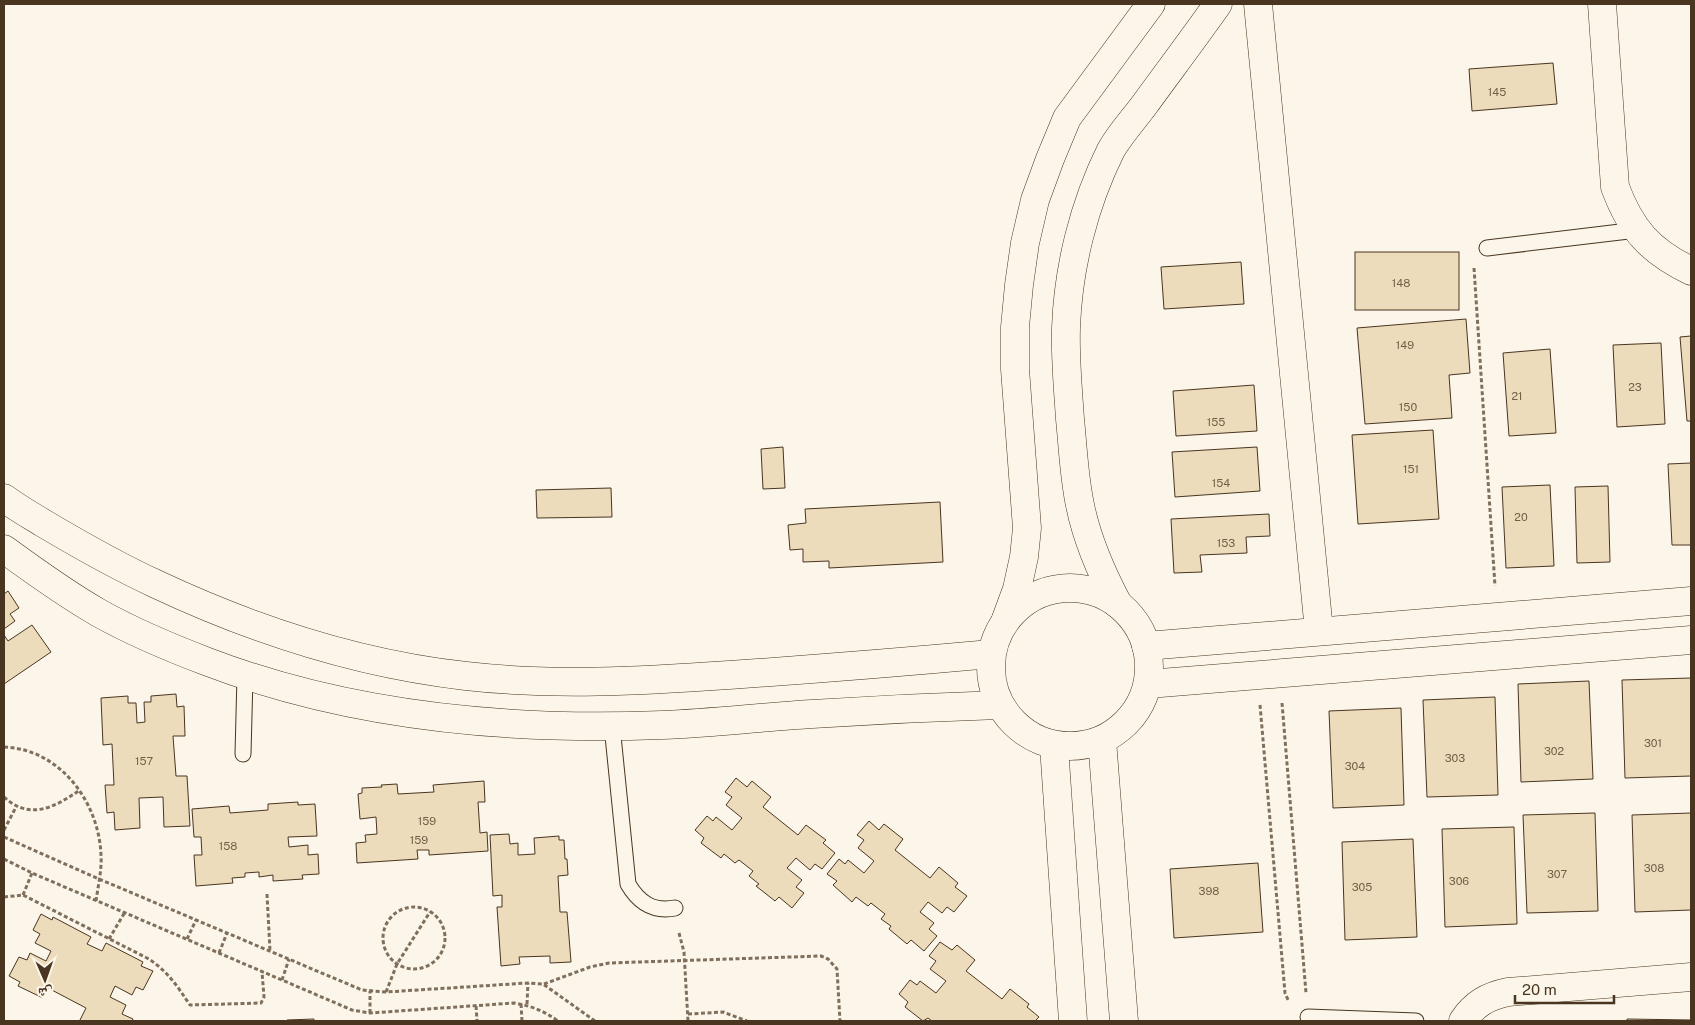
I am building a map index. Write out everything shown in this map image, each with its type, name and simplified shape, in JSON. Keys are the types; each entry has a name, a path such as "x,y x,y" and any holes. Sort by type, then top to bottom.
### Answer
{"street":[{"path":"1006,619 1018,607 1033,597 1067,588 1085,589 1102,595 1118,604 1140,630 1150,665 1148,684 1142,702 1132,718 1118,731 1102,740 1071,747 1054,746 1032,738 1013,724 999,705 990,680 991,654 996,636 1006,619 1017,588 1024,557 1026,528 1015,369 1015,327 1018,285 1035,200 1067,118 1151,4"},
{"path":"1118,604 1101,572 1088,539 1080,505 1075,471 1066,365 1069,290 1085,217 1097,182 1112,149 1218,4"},
{"path":"1258,4 1319,631"},
{"path":"1602,4 1615,187 1624,210 1637,230 1653,248 1672,262 1691,271"},
{"path":"4,498 66,537 127,570 189,600 254,626 306,643 412,668 467,676 577,682 689,678 991,654"},
{"path":"4,549 36,573 99,613 171,648 245,676 348,703 401,712 506,724 612,726 662,725 857,711 999,705"},
{"path":"1146,646 1691,601"},
{"path":"1148,684 1691,640"},
{"path":"1102,740 1124,1021"},
{"path":"1054,746 1073,1021"},
{"path":"1463,1021 1469,1012 1480,1002 1493,995 1508,992 1691,977"}],"lane":[{"path":"1487,248 1637,230"},
{"path":"243,754 245,676"},
{"path":"612,726 628,884 639,900 647,906 670,909"},
{"path":"1308,1017 1416,1021"}],"path":[{"path":"1487,248 1475,261 1474,270 1498,616"},
{"path":"1268,674 1308,1017 1294,1009 1285,993 1268,674"},
{"path":"4,747 29,752 48,760 65,772 80,790 92,810 99,833 101,856 96,901"},
{"path":"4,797 16,806 34,810 53,807 80,790"},
{"path":"4,830 16,806"},
{"path":"4,837 354,987 370,991 386,992 528,983 543,984 590,967 609,964 821,956 828,958 837,969 840,1021"},
{"path":"4,858 32,873 96,901 352,1010 370,1013 527,1004 539,1008 558,1021"},
{"path":"23,895 32,873"},
{"path":"267,894 270,951"},
{"path":"4,897 23,895 151,961 165,970 190,1005 261,1003 264,997 262,972"},
{"path":"407,907 430,911 439,920 444,931 445,943 440,954 432,963 421,968 409,968 397,964 388,956 383,945 383,933 388,921 396,913 407,907"},
{"path":"670,909 681,938 685,961 688,1021"},
{"path":"386,992 397,964 430,911"},
{"path":"110,939 125,912"},
{"path":"188,940 196,920"},
{"path":"219,953 227,933"},
{"path":"282,980 289,959"},
{"path":"527,1004 528,983"},
{"path":"543,984 595,1021"},
{"path":"370,991 370,1013"},
{"path":"520,1004 522,1021"},
{"path":"476,1006 477,1021"},
{"path":"688,1014 723,1012 747,1021"}],"building":[{"path":"1553,63 1557,104 1472,111 1469,69"},
{"path":"1355,252 1459,252 1459,310 1355,310"},
{"path":"1241,262 1244,304 1164,309 1161,267"},
{"path":"1466,319 1470,373 1449,375 1452,418 1365,424 1357,328"},
{"path":"1691,336 1691,421 1687,421 1680,337"},
{"path":"1661,343 1665,424 1617,427 1613,345"},
{"path":"1550,349 1556,433 1509,436 1503,353"},
{"path":"1254,385 1257,431 1176,436 1173,391"},
{"path":"1433,430 1439,519 1358,524 1352,435"},
{"path":"783,447 785,488 763,489 761,449"},
{"path":"1257,447 1260,491 1175,497 1172,452"},
{"path":"1691,463 1691,545 1672,545 1668,464"},
{"path":"1550,485 1554,566 1506,568 1502,487"},
{"path":"1608,486 1610,562 1577,563 1575,487"},
{"path":"611,488 612,517 537,518 536,490"},
{"path":"940,502 943,562 829,568 829,561 803,562 803,549 790,550 788,525 806,523 805,509"},
{"path":"1269,514 1270,536 1246,537 1247,553 1200,555 1202,572 1174,573 1171,519"},
{"path":"8,591 19,608 10,614 15,621 4,629 4,594"},
{"path":"32,625 51,652 4,684 4,635 8,641"},
{"path":"1691,678 1691,776 1625,778 1622,680"},
{"path":"1589,681 1593,779 1521,782 1518,684"},
{"path":"176,694 177,707 184,706 185,736 173,736 176,776 187,776 190,826 164,827 163,797 139,798 140,828 115,830 114,812 107,813 105,785 114,785 112,744 103,745 101,698 128,696 128,703 136,703 137,723 145,722 144,702 151,702 151,696"},
{"path":"1495,697 1498,795 1427,797 1423,700"},
{"path":"1401,708 1404,805 1333,808 1329,711"},
{"path":"736,778 747,787 752,781 771,797 763,807 798,835 806,825 826,840 823,843 835,853 822,869 815,864 810,870 796,858 787,868 802,880 796,887 804,893 792,908 779,897 775,901 756,886 759,884 749,876 753,871 739,860 735,863 724,854 721,858 701,843 704,838 695,830 707,816 713,821 716,817 732,830 742,818 726,805 732,797 725,792"},
{"path":"484,781 485,802 478,802 480,833 487,832 488,851 429,855 429,850 417,850 418,859 357,863 356,843 366,842 365,835 377,834 376,817 360,819 358,794 362,793 362,788 397,784 398,794 434,792 433,785"},
{"path":"298,802 298,805 315,804 317,836 288,837 289,847 308,845 308,855 318,854 319,874 302,875 303,879 273,881 273,875 259,877 259,872 245,873 245,877 232,878 233,883 196,886 194,855 202,855 201,837 194,837 192,809 229,806 230,813 268,810 268,804"},
{"path":"1595,813 1598,911 1527,913 1523,815"},
{"path":"1691,813 1691,910 1635,912 1632,815"},
{"path":"869,821 879,830 884,824 903,839 895,850 930,878 939,867 958,883 955,887 967,896 954,912 947,907 942,913 928,902 920,912 934,923 929,929 937,936 924,951 911,940 907,944 889,929 891,926 881,919 885,914 871,903 868,906 856,897 852,902 833,885 837,881 827,874 839,859 845,864 848,860 864,873 874,861 858,848 864,840 857,835"},
{"path":"1514,827 1517,924 1445,927 1442,829"},
{"path":"509,834 510,844 518,843 518,855 535,854 534,838 559,836 559,840 564,840 568,875 558,876 560,912 567,912 571,962 550,963 550,956 519,957 520,964 501,966 497,907 502,907 502,895 493,896 490,835"},
{"path":"1413,839 1417,937 1345,940 1342,842"},
{"path":"1258,863 1263,932 1174,938 1170,869"},
{"path":"41,914 52,920 53,917 91,937 87,944 102,951 106,943 143,962 141,966 153,971 143,990 136,987 132,995 115,986 110,997 126,1005 122,1014 133,1019 132,1021 82,1021 80,1020 86,1008 48,988 43,998 18,986 20,982 9,976 19,957 27,960 30,953 46,961 51,951 35,943 40,934 33,930"},
{"path":"940,942 952,950 957,945 975,960 966,971 1002,999 1010,989 1029,1004 1027,1007 1039,1017 1035,1021 932,1021 928,1018 923,1021 905,1007 908,1002 899,994 910,980 917,985 920,981 936,993 946,981 930,969 936,961 929,956"},
{"path":"314,1019 314,1021 287,1021 287,1020"},
{"path":"1627,1019 1691,1020 1691,1021 1627,1021"}]}
